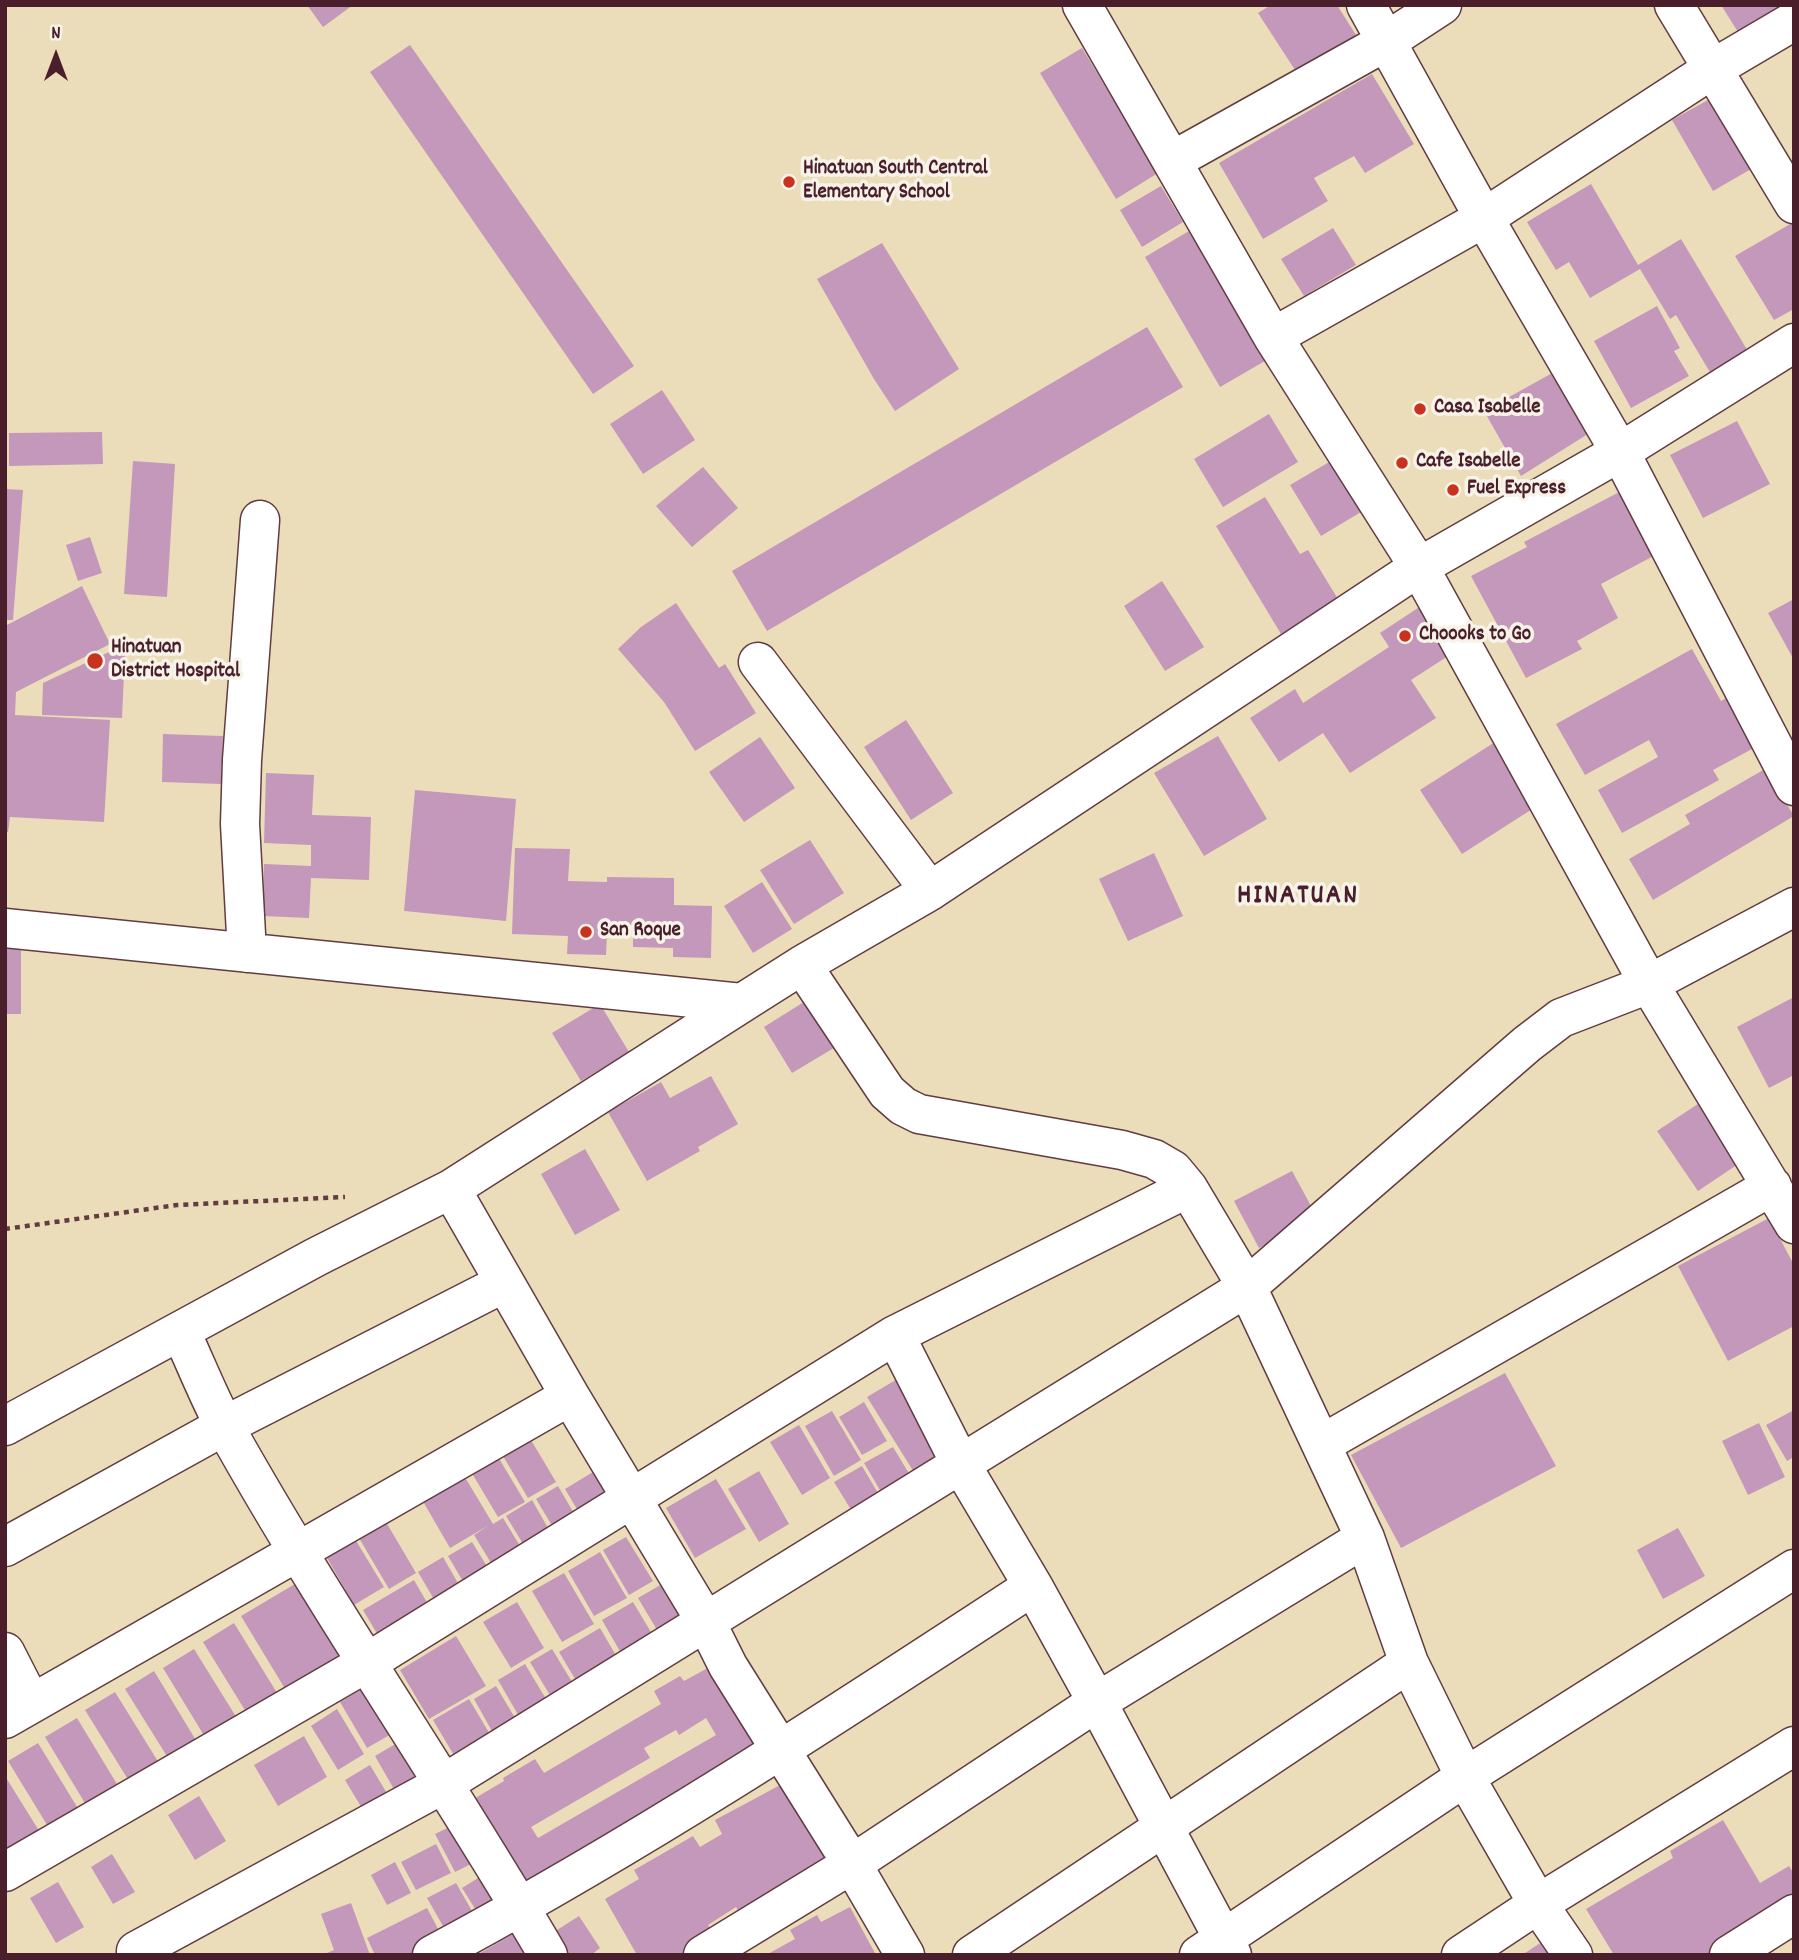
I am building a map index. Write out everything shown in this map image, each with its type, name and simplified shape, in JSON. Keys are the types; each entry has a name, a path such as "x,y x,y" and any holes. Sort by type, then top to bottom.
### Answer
{"street":[{"path":"1082,5 1273,337 1419,567 1649,984 1794,1224"},
{"path":"1366,5 1484,218 1620,452 1794,786"},
{"path":"1172,161 1387,41 1442,5"},
{"path":"1674,5 1794,204"},
{"path":"1273,337 1484,218 1714,68 1794,21"},
{"path":"5,1426 316,1257 451,1189 802,965 930,891 1419,567 1620,452 1794,343"},
{"path":"247,953 240,824 242,761 260,520"},
{"path":"758,662 930,891"},
{"path":"136,1951 445,1783 1247,1287 1527,1044 1561,1018 1649,984 1794,907"},
{"path":"5,928 742,1003"},
{"path":"802,965 880,1084 903,1106 919,1114 1122,1150 1154,1159 1173,1170 1188,1188 1247,1287 1322,1444 1365,1538 1409,1663 1465,1777 1538,1904 1573,1955"},
{"path":"1322,1444 1772,1186"},
{"path":"5,1871 368,1662 895,1335 1188,1188"},
{"path":"451,1189 570,1396 706,1622 729,1666 905,1955"},
{"path":"5,1547 224,1426 504,1283"},
{"path":"181,1332 224,1426 298,1551 445,1783 548,1955"},
{"path":"895,1335 960,1463 1097,1702 1162,1825 1218,1949 1465,1777 1794,1569"},
{"path":"5,1652 18,1711 570,1396"},
{"path":"703,1955 852,1864 1097,1702 1365,1538"},
{"path":"432,1955 520,1908 781,1751 1032,1586"},
{"path":"972,1955 1162,1825 1409,1663"},
{"path":"1461,1955 1538,1904 1794,1746"},
{"path":"1729,1955 1794,1914"}],"path":[{"path":"5,1228 177,1205 347,1197"}],"building":[{"path":"307,5 353,5 323,27"},
{"path":"1271,5 1337,5 1356,35 1297,73 1258,13"},
{"path":"1721,5 1794,5 1743,40"},
{"path":"410,45 634,366 593,394 370,72"},
{"path":"1082,48 1158,173 1116,199 1040,73"},
{"path":"1372,74 1414,144 1365,173 1354,156 1314,178 1328,201 1263,239 1219,163"},
{"path":"1717,95 1758,165 1713,191 1672,120"},
{"path":"1591,184 1638,265 1681,239 1749,353 1711,374 1676,315 1670,319 1640,269 1590,298 1569,262 1556,270 1527,222"},
{"path":"1161,186 1183,222 1142,247 1120,210"},
{"path":"1792,223 1794,309 1774,320 1735,256"},
{"path":"1333,228 1356,265 1304,296 1281,259"},
{"path":"1189,231 1265,361 1220,387 1145,257"},
{"path":"882,243 959,369 895,411 817,279"},
{"path":"1657,306 1680,348 1674,351 1689,376 1631,408 1594,341"},
{"path":"1147,327 1183,387 767,631 732,571"},
{"path":"1554,372 1591,432 1521,476 1484,411"},
{"path":"662,390 695,440 643,474 610,424"},
{"path":"1269,414 1298,462 1223,507 1194,459"},
{"path":"1737,421 1770,484 1703,518 1670,455"},
{"path":"102,432 103,464 9,466 9,433"},
{"path":"1336,458 1366,509 1321,536 1290,485"},
{"path":"133,461 175,464 167,597 124,594"},
{"path":"703,467 738,508 692,547 656,506"},
{"path":"5,489 23,490 13,620 5,620"},
{"path":"1625,489 1659,553 1601,584 1618,618 1577,641 1582,649 1526,678 1471,576 1527,547 1524,542"},
{"path":"1265,497 1300,554 1308,550 1338,599 1281,634 1216,526"},
{"path":"90,537 102,573 78,581 66,545"},
{"path":"1162,581 1204,647 1165,671 1124,606"},
{"path":"82,586 110,644 16,692 15,715 110,720 104,822 10,817 8,832 5,832 5,626"},
{"path":"1794,599 1794,660 1768,613"},
{"path":"1430,600 1462,647 1411,680 1436,718 1350,773 1323,733 1279,762 1250,718 1295,689 1303,703 1389,647 1380,633"},
{"path":"676,603 719,668 725,664 756,713 695,751 664,702 618,649 641,627"},
{"path":"1692,649 1721,701 1726,698 1754,748 1713,770 1719,780 1622,833 1598,790 1658,757 1649,740 1585,775 1556,724"},
{"path":"109,652 125,652 122,718 42,715 43,683"},
{"path":"906,720 953,793 911,820 864,747"},
{"path":"163,734 223,736 221,784 162,782"},
{"path":"1218,736 1267,819 1204,856 1154,773"},
{"path":"760,737 795,788 744,822 709,772"},
{"path":"1495,742 1537,806 1462,854 1420,790"},
{"path":"1765,769 1794,816 1653,900 1629,859 1690,824 1685,815"},
{"path":"266,773 314,775 312,815 371,817 369,880 311,878 309,918 263,916 264,864 311,866 311,845 264,843"},
{"path":"415,790 516,799 506,921 404,911"},
{"path":"810,840 844,893 794,924 760,870"},
{"path":"515,848 570,849 568,881 607,882 607,877 674,878 674,905 712,906 711,958 673,957 673,948 633,947 633,934 607,934 606,955 567,954 568,936 512,934"},
{"path":"1154,853 1183,916 1128,941 1099,879"},
{"path":"762,882 792,929 753,953 724,906"},
{"path":"5,943 21,943 21,1014 5,1014"},
{"path":"815,995 844,1042 792,1073 764,1027"},
{"path":"1794,997 1794,1075 1769,1088 1737,1027"},
{"path":"600,1004 629,1052 581,1081 552,1033"},
{"path":"711,1076 738,1124 698,1147 700,1151 647,1181 608,1112 661,1082 670,1098"},
{"path":"1710,1096 1750,1156 1698,1191 1657,1131"},
{"path":"585,1149 620,1210 575,1235 541,1174"},
{"path":"1292,1171 1317,1217 1259,1248 1234,1201"},
{"path":"1769,1218 1794,1265 1794,1326 1728,1361 1678,1266"},
{"path":"1505,1373 1556,1466 1401,1548 1351,1455"},
{"path":"899,1378 951,1468 922,1485 867,1397"},
{"path":"864,1402 887,1441 862,1455 839,1417"},
{"path":"1794,1410 1794,1457 1787,1461 1766,1425"},
{"path":"832,1411 861,1460 834,1476 805,1426"},
{"path":"1759,1423 1785,1477 1748,1495 1722,1441"},
{"path":"799,1425 830,1478 802,1495 770,1442"},
{"path":"531,1440 556,1482 528,1498 503,1456"},
{"path":"893,1447 916,1485 887,1502 864,1463"},
{"path":"497,1455 525,1502 498,1517 470,1470"},
{"path":"862,1466 885,1505 858,1521 834,1482"},
{"path":"759,1471 789,1524 759,1542 728,1489"},
{"path":"593,1472 612,1505 584,1521 565,1489"},
{"path":"463,1474 493,1524 503,1518 528,1559 499,1576 474,1535 489,1525 450,1548 421,1498"},
{"path":"716,1479 746,1529 695,1558 666,1508"},
{"path":"558,1486 582,1527 560,1539 536,1499"},
{"path":"532,1500 556,1542 531,1557 506,1516"},
{"path":"383,1517 416,1573 389,1589 356,1533"},
{"path":"1678,1528 1705,1576 1663,1599 1637,1550"},
{"path":"626,1537 653,1581 629,1595 603,1550"},
{"path":"355,1539 384,1587 354,1605 326,1556"},
{"path":"472,1542 496,1581 471,1595 448,1556"},
{"path":"600,1552 627,1598 594,1616 568,1571"},
{"path":"443,1557 467,1599 442,1613 418,1572"},
{"path":"564,1573 594,1624 562,1642 532,1591"},
{"path":"414,1580 436,1618 385,1647 363,1610"},
{"path":"669,1580 697,1627 666,1645 638,1598"},
{"path":"300,1581 349,1661 290,1697 241,1616"},
{"path":"517,1602 544,1648 511,1668 483,1622"},
{"path":"633,1602 661,1649 629,1667 602,1620"},
{"path":"234,1623 282,1701 251,1720 203,1642"},
{"path":"600,1628 625,1671 584,1694 559,1652"},
{"path":"456,1636 486,1686 429,1719 400,1670"},
{"path":"194,1649 243,1728 211,1747 163,1668"},
{"path":"552,1649 580,1695 557,1707 530,1662"},
{"path":"525,1664 552,1709 524,1725 498,1680"},
{"path":"715,1664 764,1746 530,1896 472,1800 535,1759 544,1773 661,1704 654,1691 680,1676 684,1681","holes":["706,1718 716,1735 538,1838 531,1827 650,1758 644,1748 676,1730 679,1735"]},
{"path":"154,1671 203,1752 175,1769 125,1689"},
{"path":"373,1683 400,1729 367,1748 340,1702"},
{"path":"496,1686 521,1728 498,1742 474,1699"},
{"path":"115,1692 167,1776 137,1794 85,1710"},
{"path":"469,1699 497,1746 461,1767 433,1720"},
{"path":"337,1709 364,1754 338,1770 311,1726"},
{"path":"77,1718 126,1799 94,1818 45,1737"},
{"path":"304,1736 327,1777 278,1806 254,1765"},
{"path":"404,1739 429,1781 399,1798 375,1756"},
{"path":"38,1743 85,1820 55,1838 8,1761"},
{"path":"370,1765 391,1800 366,1815 345,1780"},
{"path":"5,1776 46,1842 14,1861 5,1846"},
{"path":"784,1783 829,1861 748,1926 736,1907 708,1925 715,1937 684,1955 637,1955 605,1899 639,1879 634,1870 693,1836 700,1847 722,1834 715,1820"},
{"path":"199,1796 226,1841 195,1860 168,1815"},
{"path":"464,1820 483,1858 455,1872 435,1834"},
{"path":"1723,1820 1760,1883 1789,1866 1794,1874 1794,1908 1713,1955 1614,1955 1586,1909 1673,1858 1670,1851"},
{"path":"436,1844 451,1873 416,1890 401,1862"},
{"path":"112,1854 135,1892 113,1904 91,1867"},
{"path":"395,1862 411,1893 387,1905 371,1875"},
{"path":"491,1870 511,1901 482,1920 462,1888"},
{"path":"58,1882 84,1927 56,1943 30,1898"},
{"path":"456,1883 480,1925 451,1940 427,1898"},
{"path":"351,1903 370,1955 322,1955 334,1950 321,1914"},
{"path":"850,1907 876,1955 766,1955 795,1939 790,1930 817,1915 821,1922"},
{"path":"427,1908 446,1944 425,1955 375,1955 367,1938"},
{"path":"579,1916 600,1948 591,1955 558,1955 546,1937"},
{"path":"520,1930 535,1955 477,1955"},
{"path":"1548,1938 1559,1955 1522,1955"}],"place":[{"name":"Hinatuan South Central Elementary School","path":"789,182"},
{"name":"Casa Isabelle","path":"1420,409"},
{"name":"Cafe Isabelle","path":"1402,463"},
{"name":"Fuel Express","path":"1453,490"},
{"name":"Choooks to Go","path":"1405,636"},
{"name":"Hinatuan District Hospital","path":"95,661"},
{"name":"San Roque","path":"586,932"}],"district":[{"name":"HINATUAN","path":"1298,898"}]}
